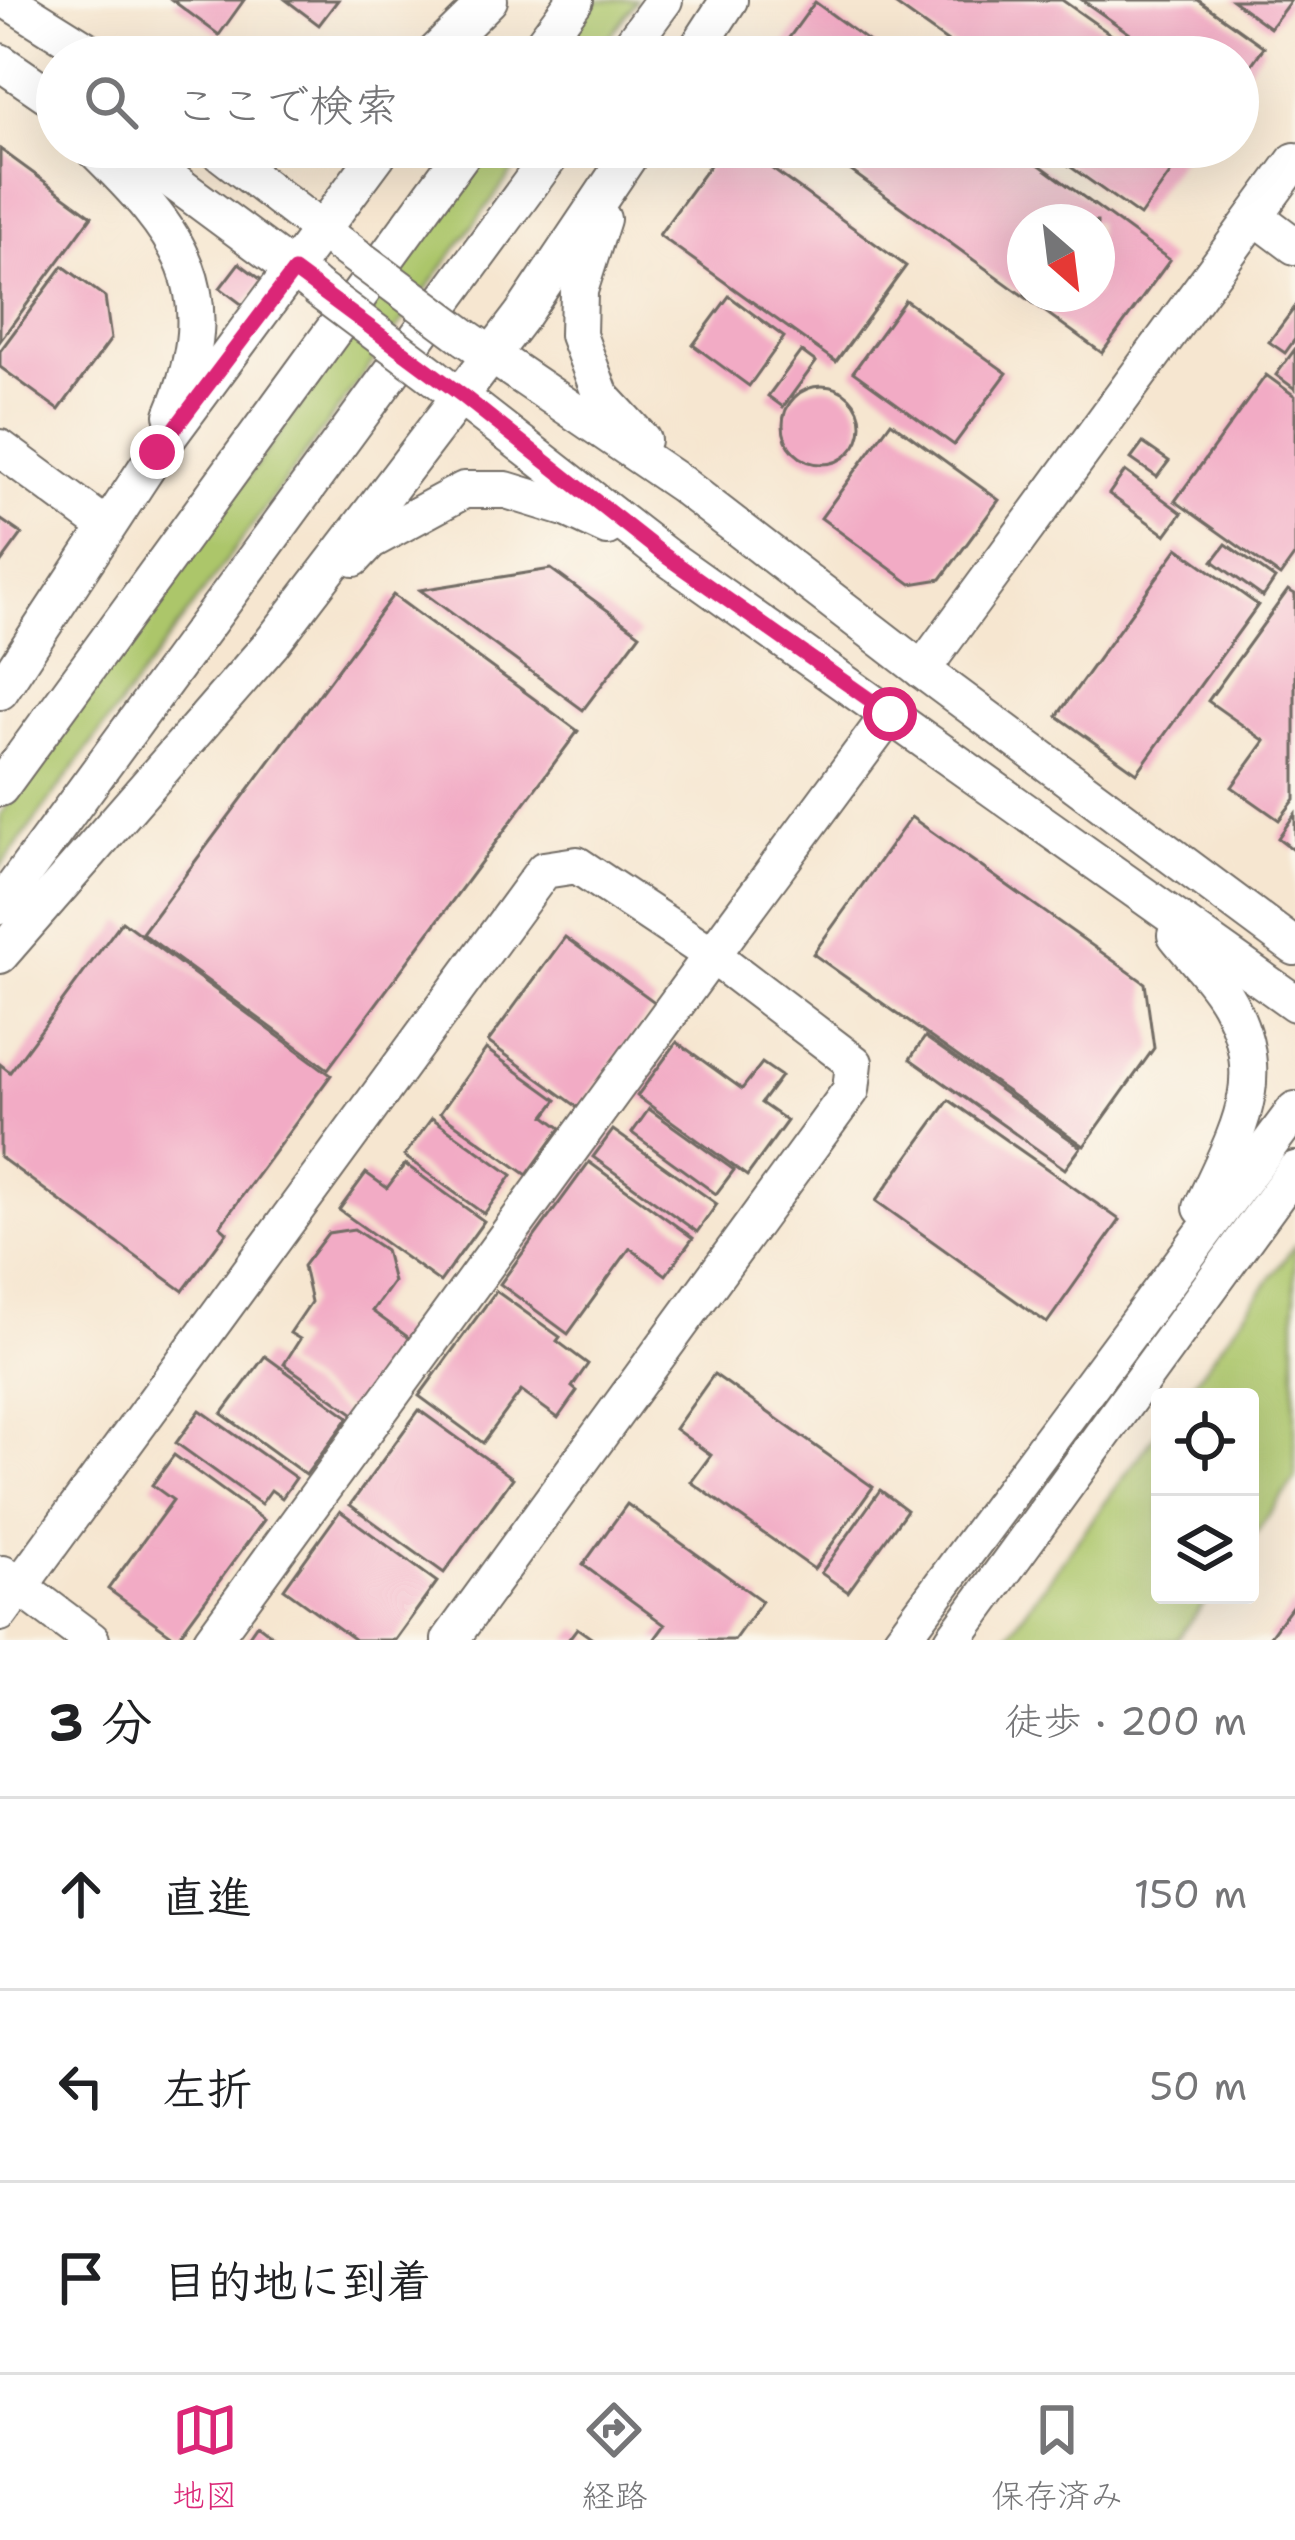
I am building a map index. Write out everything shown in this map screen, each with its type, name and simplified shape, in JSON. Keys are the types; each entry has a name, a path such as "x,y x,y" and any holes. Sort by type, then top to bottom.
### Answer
{"street":[{"path":"7,0 68,36"},
{"path":"453,36 491,0"},
{"path":"465,36 491,0"},
{"path":"548,36 575,0"},
{"path":"637,36 664,0"},
{"path":"706,36 729,0"},
{"path":"12,71 36,93"},
{"path":"922,670 1295,161"},
{"path":"113,168 146,200 179,248 193,283 196,307 184,387 157,452"},
{"path":"156,168 449,386 664,555 1295,1003"},
{"path":"240,168 478,347 681,484 922,670 1295,946"},
{"path":"0,692 157,452 304,279 333,239 372,168"},
{"path":"0,788 452,168"},
{"path":"0,906 542,168"},
{"path":"271,644 449,386 620,168"},
{"path":"623,168 578,291 578,335 601,396 681,484"},
{"path":"1255,216 1295,245"},
{"path":"0,448 107,526"},
{"path":"0,956 271,644 370,542 464,490 506,490 568,509 664,555"},
{"path":"212,1640 890,714"},
{"path":"92,1640 6,1591 544,870 577,865 712,955 854,1063 851,1090 449,1640"},
{"path":"1149,902 1228,1001 1251,1058 1243,1119 1173,1271"},
{"path":"901,1640 1295,1110"},
{"path":"953,1640 1295,1170"},
{"path":"1254,1229 1295,1194"}],"green space":[{"path":"597,0 637,0 611,36 570,36"},
{"path":"474,168 516,168 0,868 0,815"},
{"path":"1295,1245 1295,1479 1259,1529 1259,1388 1190,1388"},
{"path":"1151,1440 1151,1604 1203,1604 1177,1640 1004,1640"}],"building":[{"path":"172,0 244,0 219,35"},
{"path":"286,0 338,0 319,25"},
{"path":"889,0 1062,0 1113,36 940,36"},
{"path":"1082,0 1198,0 1249,36 1133,36"},
{"path":"1232,0 1291,0 1270,28"},
{"path":"815,2 861,36 790,36"},
{"path":"0,149 92,216 0,341"},
{"path":"708,168 771,168 906,266 836,362 659,235"},
{"path":"847,168 1044,168 1093,204 1007,204 1007,284"},
{"path":"1072,168 1174,168 1140,216"},
{"path":"1115,220 1170,260 1102,353 1045,312 1115,312"},
{"path":"239,263 263,281 244,306 220,288"},
{"path":"63,266 105,297 111,339 59,410 0,367 0,351"},
{"path":"729,296 784,337 749,386 693,345"},
{"path":"905,300 1007,373 954,445 853,372"},
{"path":"1295,307 1295,339 1285,353 1269,342"},
{"path":"1295,349 1295,389 1276,375"},
{"path":"801,351 816,362 783,407 768,396"},
{"path":"1266,375 1295,396 1295,555 1280,576 1175,501"},
{"path":"822,386 850,397 861,425 850,453 822,464 794,453 783,425 794,397"},
{"path":"891,422 999,500 941,579 911,584 821,518"},
{"path":"1143,443 1169,461 1157,477 1131,459"},
{"path":"1125,471 1182,513 1166,535 1109,494"},
{"path":"0,519 22,534 0,564"},
{"path":"1226,544 1275,579 1263,597 1213,561"},
{"path":"1178,548 1258,605 1137,773 1057,716"},
{"path":"551,569 640,634 583,710 420,590"},
{"path":"1288,590 1295,594 1295,799 1279,820 1232,787 1265,741 1208,701"},
{"path":"393,595 578,731 328,1069 142,933"},
{"path":"1295,814 1295,851 1278,838"},
{"path":"911,817 1145,983 1154,1048 1084,1146 813,954"},
{"path":"122,921 331,1075 220,1226 227,1232 183,1291 0,1157 0,1064 10,1072"},
{"path":"565,937 656,1003 579,1108 488,1042"},
{"path":"925,1037 1081,1147 1065,1169 910,1059"},
{"path":"677,1042 742,1089 762,1063 781,1076 761,1103 787,1121 747,1176 637,1096"},
{"path":"486,1049 557,1100 545,1116 561,1128 527,1175 440,1113"},
{"path":"949,1100 1120,1220 1047,1323 876,1201"},
{"path":"649,1109 734,1170 716,1194 632,1133"},
{"path":"432,1118 512,1175 484,1214 404,1156"},
{"path":"613,1130 717,1204 697,1232 593,1157"},
{"path":"589,1162 693,1238 666,1275 630,1248 568,1334 500,1284"},
{"path":"405,1164 484,1221 440,1282 339,1210 366,1173 387,1188"},
{"path":"354,1229 385,1250 393,1282 372,1311 412,1340 357,1416 284,1364 300,1339 290,1333 311,1302 303,1266 328,1233"},
{"path":"496,1291 560,1337 557,1341 588,1364 558,1418 521,1391 483,1443 419,1396"},
{"path":"265,1356 349,1417 306,1475 222,1414"},
{"path":"714,1374 873,1487 814,1569 691,1482 711,1455 675,1429"},
{"path":"200,1410 296,1478 282,1498 271,1490 261,1504 176,1443"},
{"path":"419,1410 513,1478 444,1573 350,1505"},
{"path":"174,1455 264,1520 177,1639 108,1589 173,1500 152,1485"},
{"path":"880,1490 907,1510 848,1592 821,1573"},
{"path":"627,1504 762,1601 734,1640 654,1640 665,1625 583,1565"},
{"path":"340,1511 437,1582 395,1640 355,1640 284,1589"},
{"path":"1295,1602 1295,1640 1267,1640"},
{"path":"257,1624 278,1640 246,1640"},
{"path":"577,1628 594,1640 568,1640"}],"route":[{"path":"157,452 294,271 463,396 664,555 890,714"}]}
